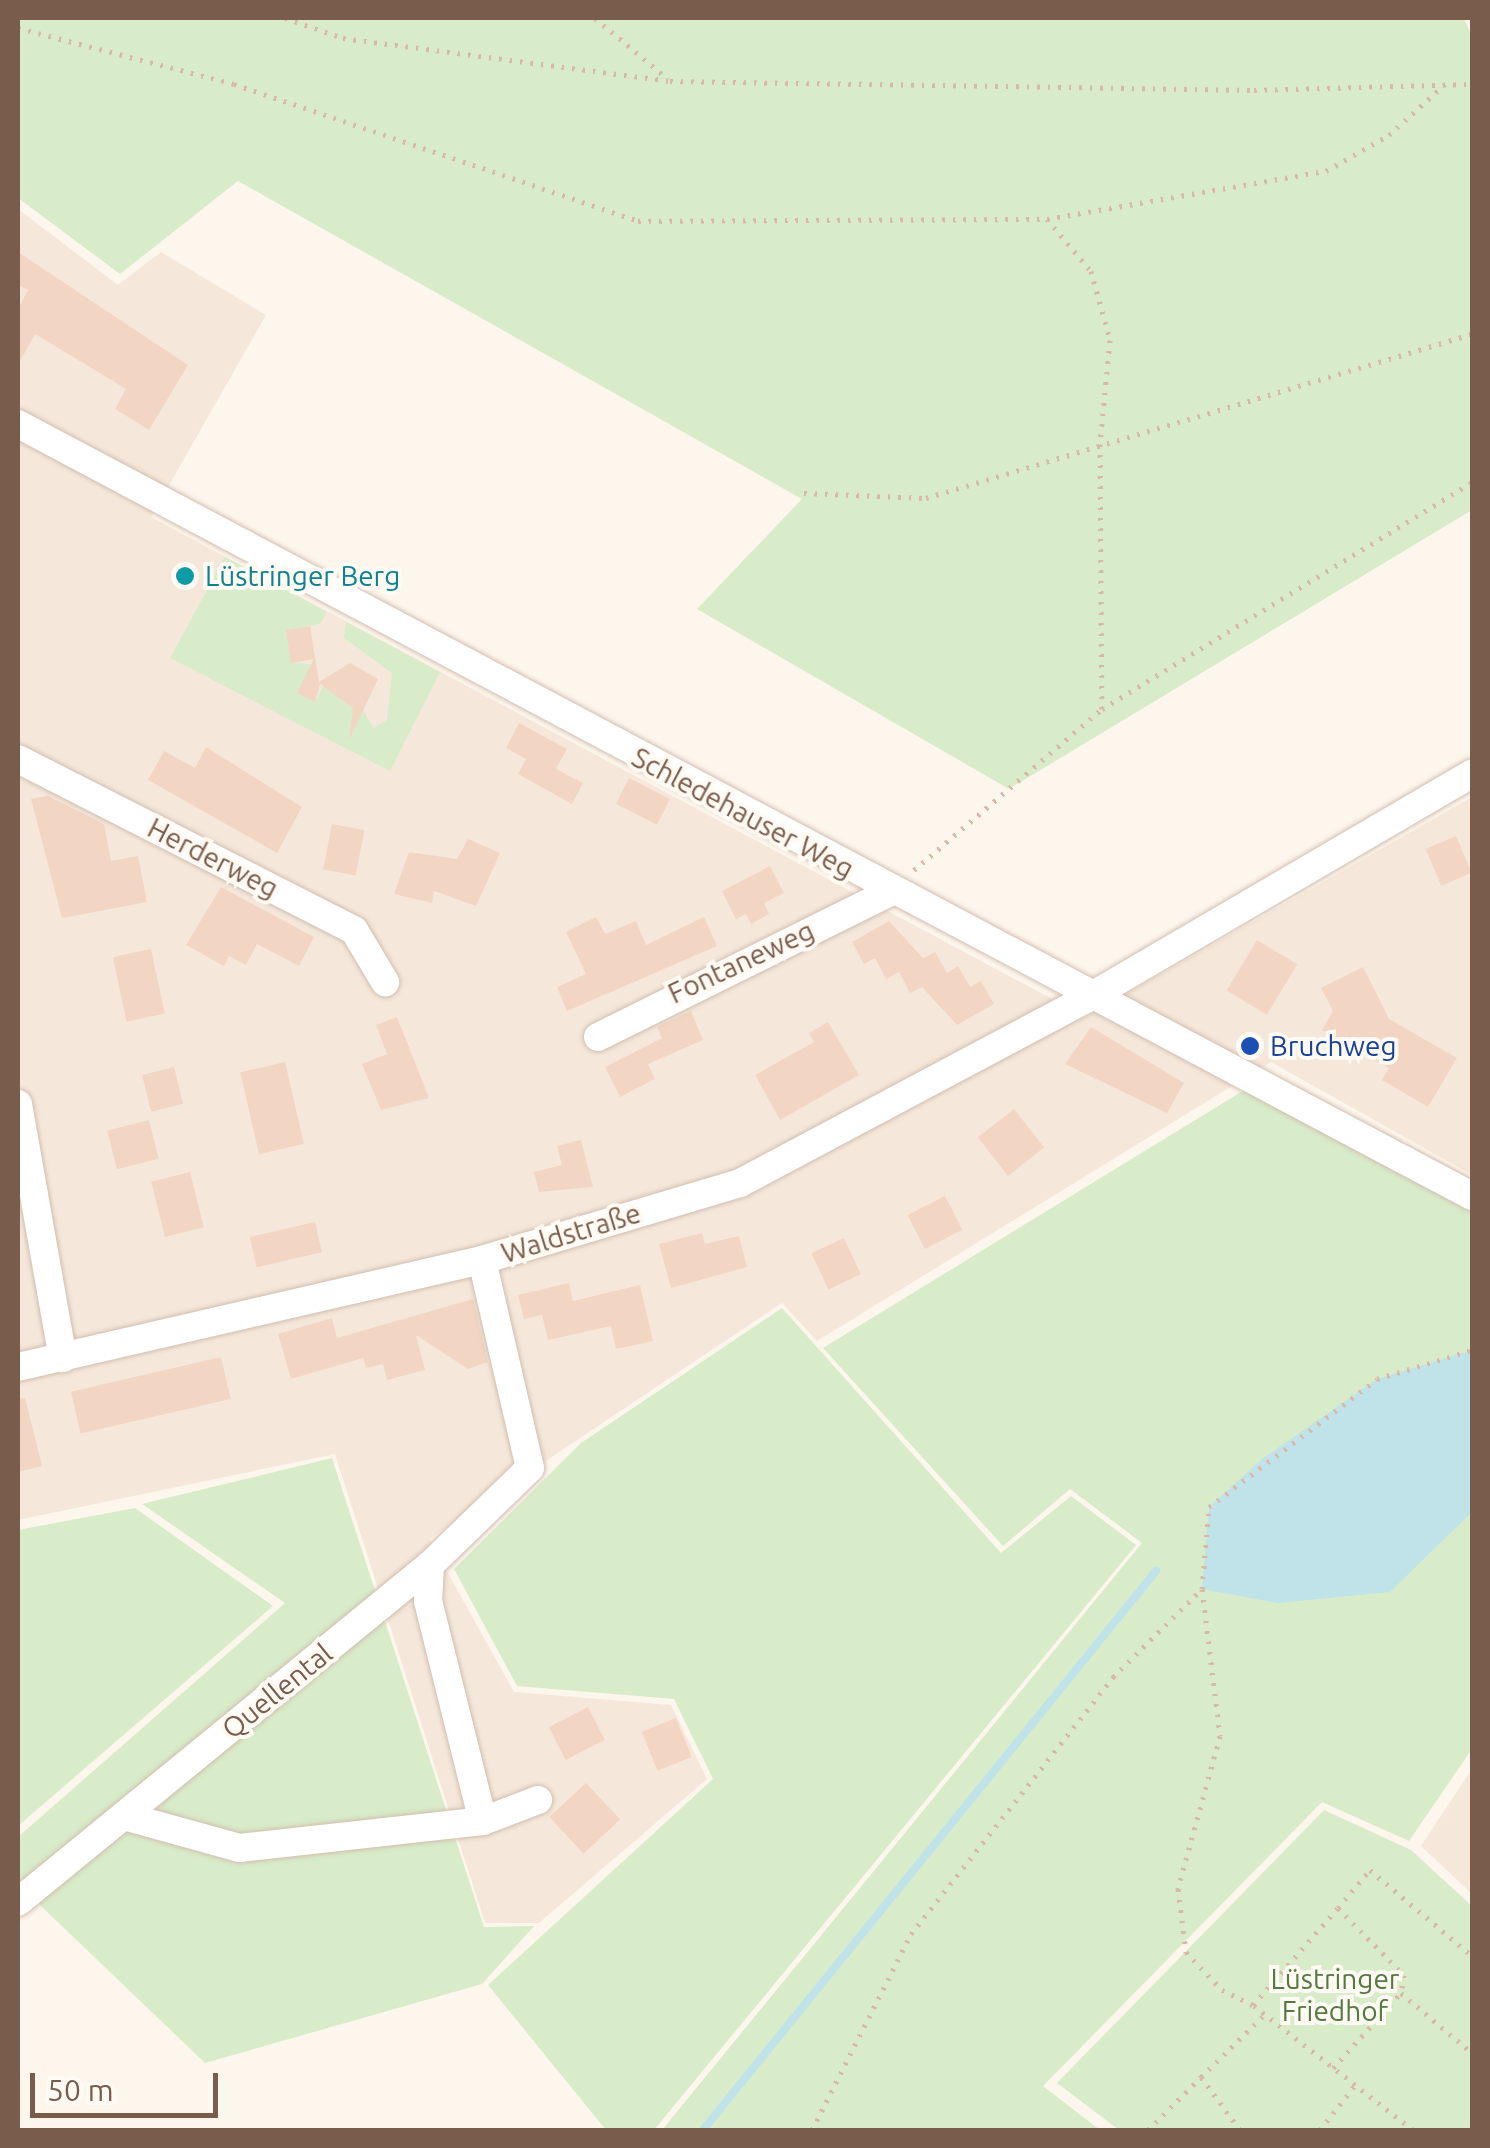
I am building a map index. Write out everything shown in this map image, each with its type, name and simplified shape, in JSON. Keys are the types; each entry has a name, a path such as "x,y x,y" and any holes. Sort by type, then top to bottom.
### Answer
{"street":[{"name":"Schledehauser Weg","path":"18,424 342,608 1472,1196"},
{"name":"Herderweg","path":"18,759 354,930 385,982"},
{"path":"1088,998 1472,774"},
{"name":"Fontaneweg","path":"598,1037 888,893"},
{"name":"Waldstraße","path":"18,1368 482,1260 740,1183 1088,998"},
{"path":"18,1104 64,1358"},
{"name":"Quellental","path":"18,1902 430,1566 530,1468 482,1260"},
{"path":"430,1566 428,1601 482,1821"},
{"path":"124,1816 239,1848 482,1821 538,1800"}],"path":[{"path":"285,18 343,38 670,80 1254,90 1472,84"},
{"path":"594,18 670,80"},
{"path":"18,28 234,84 638,222 1047,219 1326,171 1389,135 1445,84"},
{"path":"1047,219 1091,271 1110,340 1100,444 1102,710"},
{"path":"804,493 926,498 1472,334"},
{"path":"888,893 1102,710 1472,482"},
{"path":"1412,2130 1252,2004 1222,1990 1186,1952 1178,1889 1220,1736 1202,1589 1209,1508 1262,1459 1377,1379 1472,1350"},
{"path":"812,2130 911,1934 1113,1678 1202,1589"},
{"path":"1252,2004 1370,1870 1472,1956"},
{"path":"1334,2068 1401,1993 1404,1975 1338,1908"},
{"path":"1401,1993 1472,2053"},
{"path":"1148,2130 1265,2014"},
{"path":"1201,2077 1240,2130"},
{"path":"1320,2130 1355,2085"}],"shaded area":[{"path":"18,209 118,285 161,252 266,315 151,517 1086,1017 1472,797 1472,1175 1271,1062 817,1341 782,1303 429,1539 514,1692 671,1705 707,1779 539,1923 485,1923 335,1454 18,1520"},
{"path":"1472,1769 1472,1894 1421,1846"}],"green space":[{"path":"18,18 1464,18 1472,37 1472,510 1009,789 697,609 802,499 238,181 120,274 18,198"},
{"path":"225,557 327,612 321,623 286,631 291,662 317,665 298,693 315,702 324,685 361,707 374,728 387,720 392,673 344,638 346,622 440,672 390,771 170,658"},
{"path":"1259,1081 1472,1196 1472,1749 1409,1841 1322,1802 1043,2086 1100,2130 662,2130 1142,1543 1070,1489 1003,1546 823,1348"},
{"path":"782,1308 1001,1553 1071,1496 1136,1545 654,2130 606,2130 488,1985 713,1779 674,1699 517,1686 454,1569 581,1443"},
{"path":"332,1458 484,1927 534,1926 482,1984 205,2063 18,1884 18,1837 285,1603 142,1504"},
{"path":"135,1508 273,1606 18,1826 18,1530"},
{"name":"Lüstringer Friedhof","path":"1324,1810 1411,1850 1472,1906 1472,2130 1119,2130 1057,2083"}],"water":[{"path":"1472,1350 1472,1512 1390,1592 1278,1603 1202,1589 1209,1507 1262,1459 1377,1379"}],"building":[{"path":"18,252 188,365 149,430 115,409 126,389 35,334 18,365 18,309 28,290 18,285"},
{"path":"310,626 319,682 350,663 378,679 349,740 353,708 320,684 315,702 297,693 314,659 291,663 286,630"},
{"path":"519,723 567,749 556,769 583,783 572,804 518,774 526,759 506,748"},
{"path":"206,747 302,807 277,853 148,780 164,751 195,768"},
{"path":"629,778 670,799 657,825 616,804"},
{"path":"48,796 104,824 111,861 138,856 147,902 62,918 31,799"},
{"path":"332,824 364,830 356,875 323,869"},
{"path":"1456,836 1472,873 1441,886 1426,849"},
{"path":"468,839 500,853 476,906 434,891 432,903 394,894 409,852 457,859"},
{"path":"770,866 784,893 764,903 769,914 751,924 746,914 736,919 722,891"},
{"path":"221,887 314,937 299,966 257,944 246,965 229,956 224,966 186,945"},
{"path":"596,917 605,934 636,921 646,945 704,917 717,946 567,1011 557,987 586,974 566,932"},
{"path":"889,921 923,958 935,952 947,973 958,966 970,987 981,981 994,1004 957,1025 922,987 910,993 899,972 886,979 875,958 864,964 852,942"},
{"path":"1257,940 1297,964 1267,1015 1227,991"},
{"path":"151,949 165,1014 127,1022 113,957"},
{"path":"1363,967 1389,1019 1457,1058 1428,1107 1382,1080 1389,1068 1322,1030 1333,1011 1321,988"},
{"path":"691,1011 703,1040 648,1064 655,1079 620,1097 605,1067 662,1038 657,1027"},
{"path":"397,1017 429,1098 381,1110 362,1064 387,1054 376,1025"},
{"path":"828,1022 859,1075 780,1120 755,1075 814,1042 809,1033"},
{"path":"1091,1027 1184,1083 1167,1113 1065,1064"},
{"path":"285,1062 304,1144 259,1154 240,1072"},
{"path":"174,1067 183,1104 151,1112 142,1075"},
{"path":"1014,1109 1044,1148 1008,1176 978,1137"},
{"path":"149,1120 159,1159 117,1169 107,1130"},
{"path":"581,1140 593,1187 539,1192 534,1172 562,1165 557,1146"},
{"path":"190,1172 204,1227 165,1237 151,1182"},
{"path":"945,1196 962,1230 925,1249 908,1215"},
{"path":"315,1222 322,1252 257,1267 250,1237"},
{"path":"702,1233 705,1244 739,1236 747,1267 671,1288 659,1244"},
{"path":"844,1238 861,1274 828,1289 811,1253"},
{"path":"569,1283 573,1301 640,1285 653,1341 616,1349 611,1326 548,1340 542,1315 524,1319 518,1295"},
{"path":"473,1299 488,1362 468,1369 416,1335 425,1370 387,1380 383,1364 366,1368 363,1358 291,1379 278,1334 332,1318 337,1338"},
{"path":"221,1357 231,1399 81,1434 71,1392"},
{"path":"25,1398 42,1466 18,1472 18,1399"},
{"path":"588,1707 605,1740 566,1760 549,1727"},
{"path":"676,1718 692,1757 657,1771 642,1732"},
{"path":"586,1783 620,1820 584,1854 549,1817"}],"waterway":[{"path":"703,2130 1156,1571"}],"place":[{"name":"Lüstringer Berg","path":"185,576"},
{"name":"Bruchweg","path":"1250,1046"}]}
